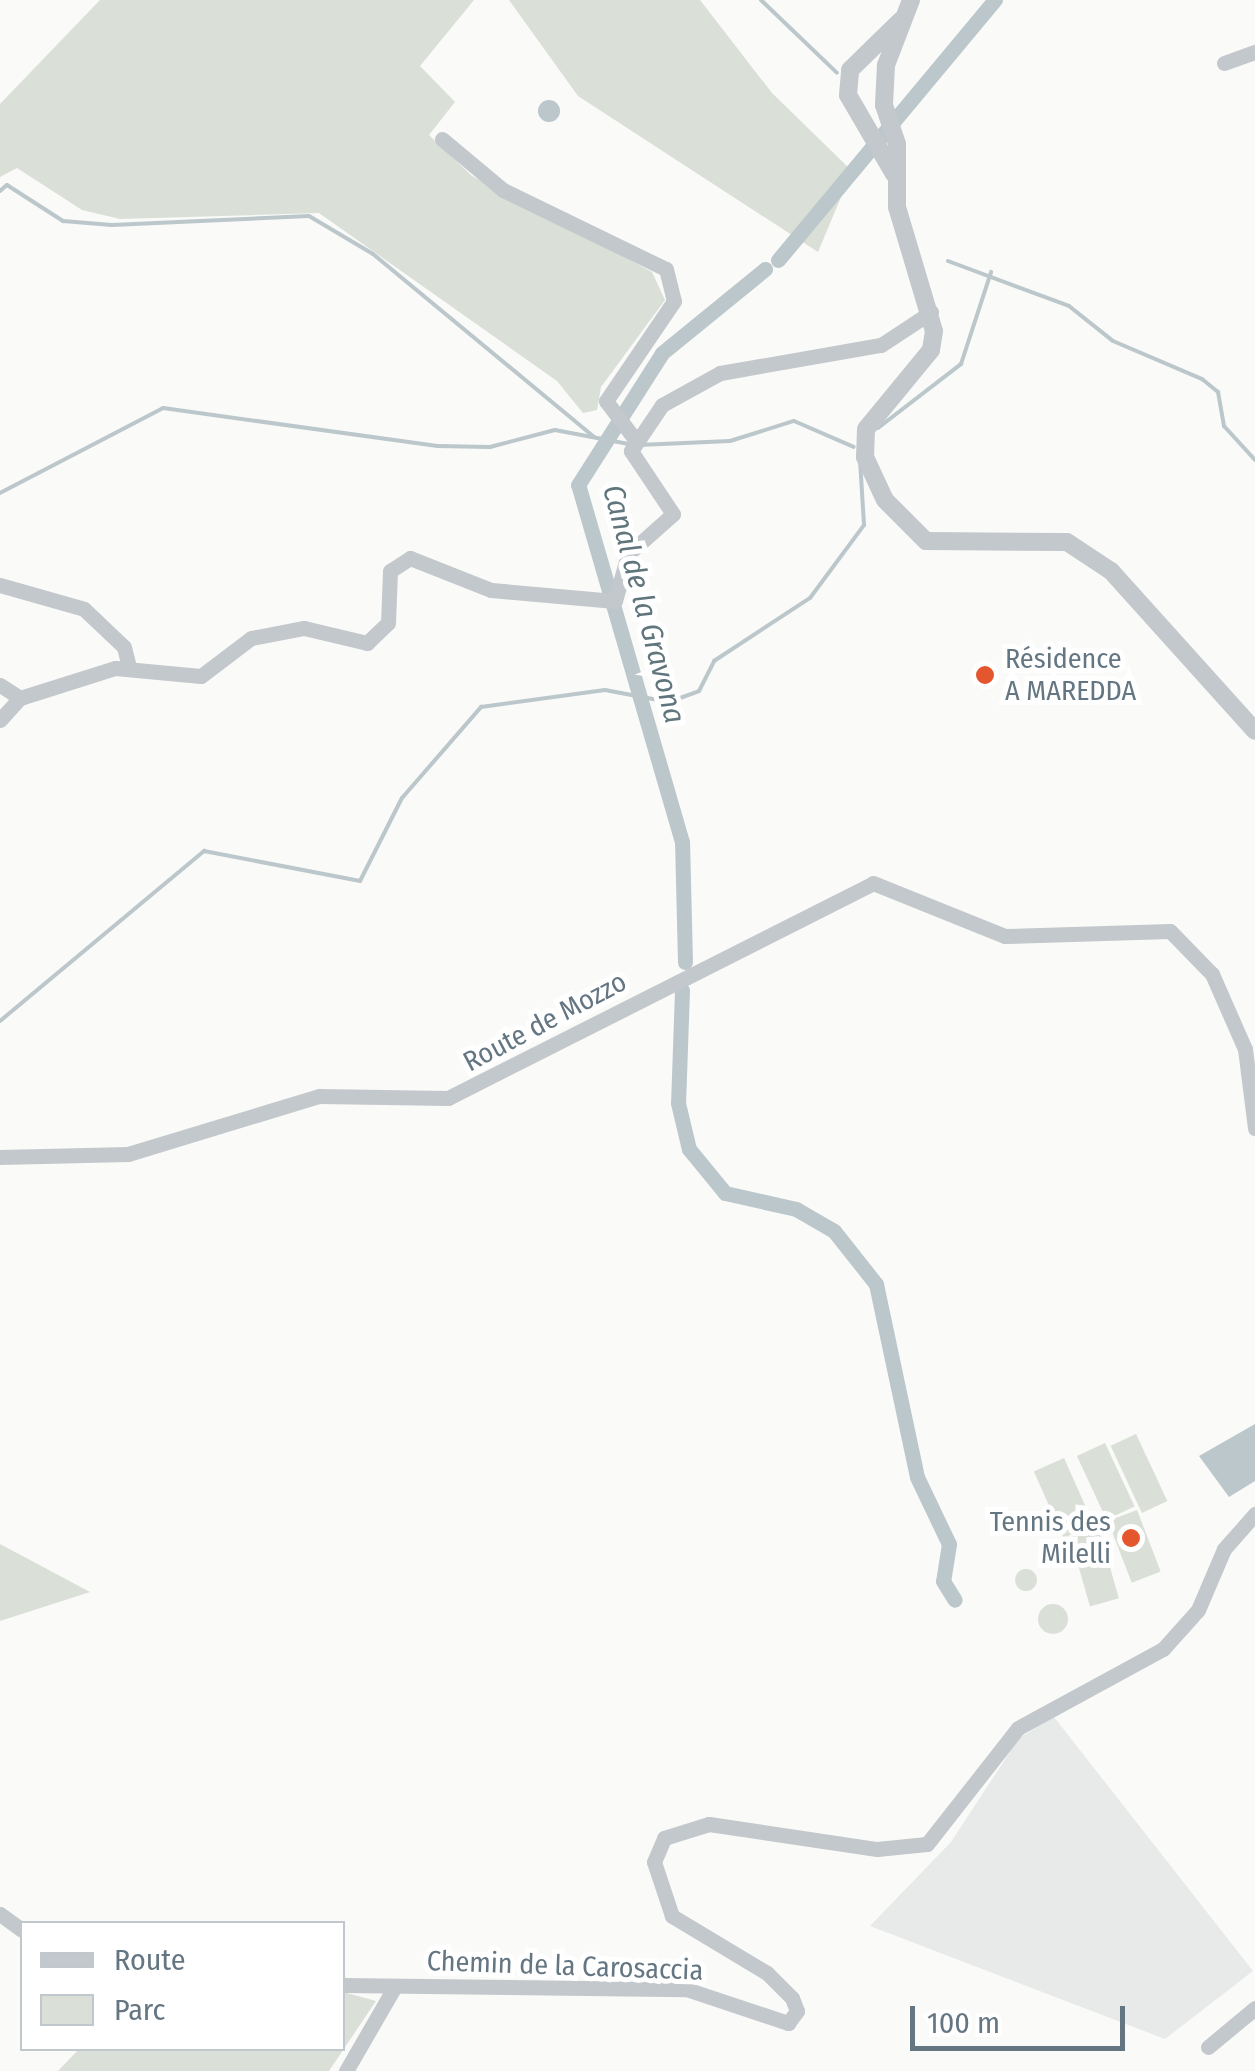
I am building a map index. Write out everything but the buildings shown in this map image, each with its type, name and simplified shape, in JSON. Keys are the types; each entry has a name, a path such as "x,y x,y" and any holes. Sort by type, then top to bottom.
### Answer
{"street":[{"path":"911,0 902,19 884,105 897,184 931,312 931,350 876,411 863,444 895,514 926,541 1068,542 1111,571 1255,730"},
{"path":"897,184 852,110 850,70 902,19"},
{"path":"1224,63 1255,52"},
{"path":"852,110 884,105"},
{"path":"0,720 20,698 129,667 200,676 250,638 304,628 367,643 388,623 390,572 410,558 491,590 614,602 628,554 673,514 606,401 674,301 666,269 502,190 442,139"},
{"path":"632,445 696,381 881,345 931,312"},
{"path":"0,585 84,608 124,647 129,667"},
{"path":"0,685 20,698"},
{"name":"Route de Mozzo","path":"0,1157 128,1154 319,1096 448,1098 860,886 887,886 1005,936 1170,931 1212,974 1238,1034 1255,1128"},
{"name":"Chemin de la Carosaccia","path":"345,1985 686,1990 788,2023 797,2011 792,1998 766,1974 672,1916 654,1862 664,1838 709,1824 878,1849 927,1844 1018,1728 1163,1649 1198,1610 1224,1549 1255,1514"},
{"path":"346,2071 394,1986"},
{"path":"1208,2047 1255,2008"}],"shaded area":[{"path":"549,100 557,103 557,119 549,122 541,119 538,111 541,103"},
{"path":"1255,1424 1255,1481 1229,1497 1199,1456"},
{"path":"1054,1717 1253,1971 1165,2039 870,1926 951,1842 1019,1738"}],"green space":[{"path":"100,0 474,0 420,66 455,102 429,135 472,176 652,272 665,300 601,387 597,410 583,413 557,381 319,213 120,219 82,210 17,168 0,177 0,104"},
{"path":"509,0 700,0 772,93 852,171 818,252 578,96"},
{"path":"1136,1434 1167,1501 1142,1513 1111,1446"},
{"path":"1105,1443 1135,1506 1106,1520 1077,1456"},
{"path":"1064,1458 1094,1525 1064,1538 1034,1471"},
{"path":"1137,1510 1161,1572 1132,1583 1108,1521"},
{"path":"1099,1529 1119,1598 1090,1606 1070,1537"},
{"path":"0,1544 90,1592 0,1621"},
{"path":"1026,1569 1034,1572 1034,1588 1026,1591 1018,1588 1015,1580 1018,1572"},
{"path":"1053,1604 1064,1608 1068,1619 1064,1630 1053,1634 1042,1630 1038,1619 1042,1608"},
{"path":"345,1993 376,2001 345,2047"},
{"path":"77,2051 342,2051 329,2071 58,2071"}],"waterway":[{"path":"761,0 837,73"},
{"name":"Canal de la Gravona","path":"778,260 995,0"},
{"path":"0,191 7,185 63,221 112,225 309,216 373,254 594,437"},
{"path":"948,261 1069,306 1113,341 1202,379 1218,392 1224,426 1255,460"},
{"name":"Canal de la Gravona","path":"685,962 682,842 578,485 662,353 765,269"},
{"path":"878,428 961,364 991,272"},
{"path":"0,493 163,408 437,446 490,447 555,430 629,444"},
{"path":"639,445 730,441 794,421 854,447"},
{"path":"0,1021 204,851 360,881 402,798 481,707 605,690 669,702 699,691 714,661 810,598 864,525 859,443"},
{"name":"Canal de la Gravona","path":"682,990 678,1103 689,1149 725,1193 796,1209 834,1231 876,1284 917,1477 949,1544 943,1581 955,1600"}],"place":[{"name":"Résidence A MAREDDA","path":"985,675"},
{"name":"Tennis des Milelli","path":"1131,1538"}]}
